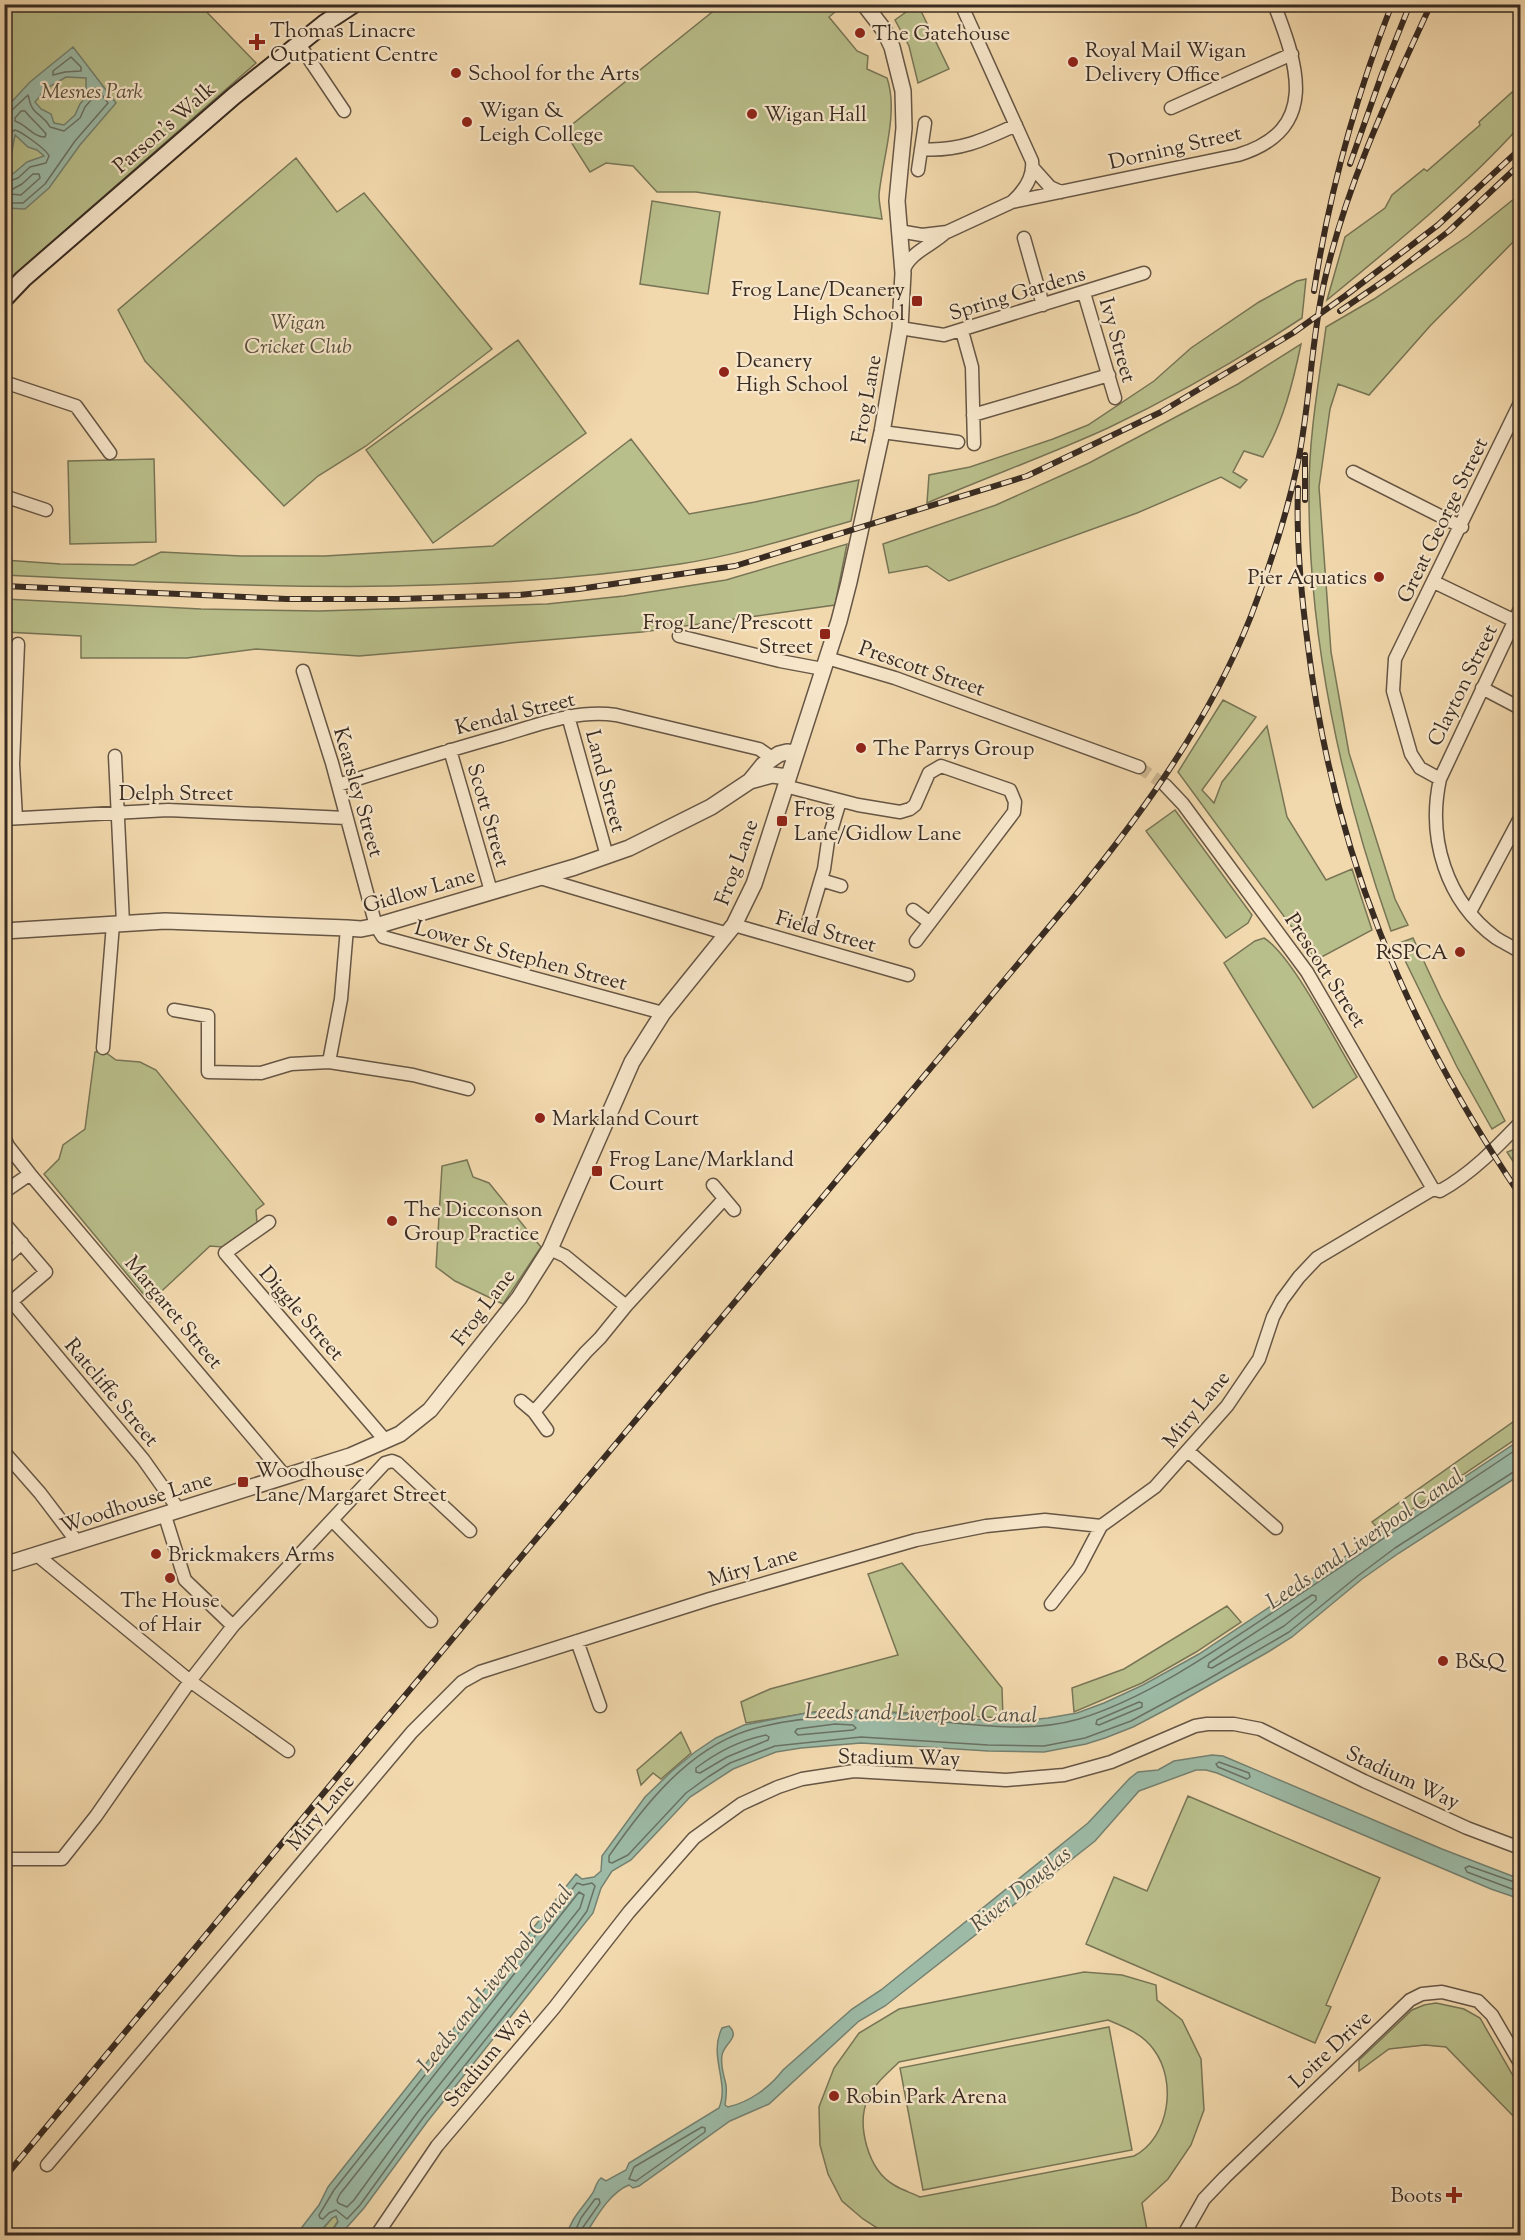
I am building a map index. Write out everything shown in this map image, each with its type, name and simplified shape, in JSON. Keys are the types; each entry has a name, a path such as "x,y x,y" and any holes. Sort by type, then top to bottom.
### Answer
{"main road":[{"name":"Parson's Walk","path":"7,295 234,96 354,4"}],"street":[{"name":"Frog Lane","path":"413,1425 447,1390 519,1298 550,1249 632,1062 663,1013 731,930 754,884 825,664 849,582 882,432 900,328 903,273 897,201 904,128 902,84 889,39 864,4"},
{"path":"961,4 1032,160 1033,168 1026,186 1012,202"},
{"name":"Dorning Street","path":"900,231 922,236 947,232 1012,202 1238,155 1265,145 1286,125 1295,102 1297,86 1292,54 1274,4"},
{"path":"299,44 344,111"},
{"path":"1171,108 1292,54"},
{"path":"918,170 925,123"},
{"path":"921,149 958,148 1016,124"},
{"path":"1033,168 1050,187 1061,192"},
{"name":"Dorning Street","path":"903,273 910,259 934,244 947,232"},
{"path":"1024,238 1043,305"},
{"name":"Spring Gardens","path":"900,328 944,335 962,331 1144,273"},
{"name":"Ivy Street","path":"1084,293 1115,398"},
{"path":"962,331 972,367 974,444"},
{"path":"973,415 1109,375"},
{"path":"4,382 68,401 76,406 110,453"},
{"name":"Great George Street","path":"1440,779 1420,768 1408,744 1393,691 1393,668 1397,654 1521,403"},
{"path":"882,432 958,442"},
{"path":"1353,472 1462,526"},
{"path":"4,496 46,510"},
{"path":"1434,582 1515,621"},
{"name":"Clayton Street","path":"1521,609 1440,779 1436,818 1439,850 1452,887 1470,912 1496,937 1521,952"},
{"name":"Prescott Street","path":"679,636 780,661 825,664 890,676 1139,767"},
{"path":"10,818 18,644"},
{"name":"Kearsley Street","path":"303,671 338,785 376,926"},
{"path":"1482,688 1521,708"},
{"name":"Kendal Street","path":"338,785 568,716 594,713 616,715 759,749 772,758"},
{"name":"Land Street","path":"568,716 607,856"},
{"name":"Scott Street","path":"450,750 491,891"},
{"path":"772,758 784,753 795,753"},
{"path":"103,1048 118,923 118,812 115,756"},
{"name":"Gidlow Lane","path":"4,931 165,921 361,929 376,926 629,848 711,807 750,781 772,758"},
{"path":"786,781 840,801 896,812 907,811 918,802 929,773 941,766 1004,786 1012,793 1015,802 1014,812 916,941"},
{"name":"Gidlow Lane","path":"750,781 772,775 786,781"},
{"name":"Prescott Street","path":"1165,785 1184,804 1307,972 1433,1190"},
{"path":"807,926 840,801"},
{"name":"Delph Street","path":"10,818 168,810 346,818"},
{"path":"1470,912 1521,818"},
{"name":"Field Street","path":"537,877 908,975"},
{"path":"821,880 841,886"},
{"path":"913,910 930,922"},
{"name":"Lower St Stephen Street","path":"376,926 383,938 663,1013"},
{"path":"329,1062 341,999 347,928"},
{"path":"174,1010 208,1016 208,1072 261,1073 291,1064 329,1062 413,1075 468,1089"},
{"name":"Miry Lane","path":"47,2165 412,1732 462,1682 480,1672 577,1641 829,1563 916,1540 986,1526 1045,1520 1101,1526 1155,1487 1227,1406 1259,1359 1273,1317 1282,1300 1317,1258 1433,1190 1440,1191 1463,1177 1521,1123"},
{"name":"Margaret Street","path":"4,1137 8,1146 30,1174 286,1477"},
{"path":"4,1192 30,1174"},
{"path":"713,1185 735,1210"},
{"path":"534,1412 626,1306 724,1199"},
{"path":"4,1222 46,1272 8,1305"},
{"name":"Diggle Street","path":"269,1222 225,1253 385,1440"},
{"path":"4,1258 22,1243"},
{"path":"550,1249 565,1256 626,1306"},
{"name":"Ratcliffe Street","path":"8,1305 142,1459 172,1513 185,1580 233,1626"},
{"path":"520,1401 534,1412 547,1430"},
{"name":"Woodhouse Lane","path":"4,1565 350,1456 413,1425"},
{"path":"4,1452 40,1493 78,1543"},
{"path":"1188,1452 1276,1528"},
{"path":"4,1859 62,1859 96,1816 190,1681 233,1626 386,1463 392,1461 397,1463 470,1531"},
{"path":"332,1520 431,1621"},
{"path":"1051,1604 1079,1569 1101,1526"},
{"path":"37,1555 190,1681 288,1751"},
{"path":"577,1641 600,1706"},
{"name":"Stadium Way","path":"376,2235 437,2146 554,2008 628,1912 694,1838 724,1814 778,1787 802,1779 854,1771 1006,1780 1064,1775 1111,1762 1196,1726 1213,1723 1234,1724 1260,1729 1457,1824 1521,1848"},
{"name":"Loire Drive","path":"1183,2235 1204,2199 1225,2177 1410,2000 1422,1994 1442,1992 1478,2001 1492,2015 1521,2063"}],"green space":[{"name":"Mesnes Park","path":"4,5 200,5 256,63 22,268 5,287"},
{"path":"721,5 842,6 829,17 857,51 868,56 867,69 887,78 890,91 891,121 879,195 882,219 696,192 657,192 633,166 606,163 590,172 564,131"},
{"path":"916,5 949,69 918,83 909,46 895,20"},
{"path":"1520,85 1520,126 1451,195 1327,300 1345,237 1385,208 1392,195 1424,169 1427,171 1480,125 1479,122"},
{"name":"Wigan Cricket Club","path":"296,158 337,212 364,193 492,349 366,446 318,476 284,506 145,361 118,310"},
{"path":"1520,194 1520,235 1430,326 1369,395 1338,384 1330,409 1319,487 1331,652 1349,753 1395,899 1408,925 1391,931 1357,824 1343,769 1331,714 1314,602 1310,546 1309,469 1326,327 1374,299 1468,236"},
{"path":"652,201 720,212 708,294 640,284"},
{"path":"1306,279 1302,318 1231,362 1183,390 1108,428 927,503 929,475 970,467 1088,425 1154,381 1191,348 1259,302 1297,281"},
{"path":"518,340 586,433 433,543 366,450"},
{"path":"1301,344 1286,402 1270,444 1263,457 1244,451 1233,472 1247,480 1240,488 1221,477 1137,513 949,581 927,566 889,573 883,544 996,505 1089,463 1238,384"},
{"path":"631,439 689,514 859,480 851,521 723,556 680,564 596,575 512,582 343,586 258,585 5,575 5,560 60,564 134,565 161,552 241,556 325,556 493,546"},
{"path":"154,459 156,542 70,544 68,461"},
{"path":"847,544 835,605 642,632 359,656 256,649 187,658 81,658 81,636 5,632 5,599 201,609 319,611 547,604 624,596 726,580"},
{"path":"1223,700 1256,717 1202,790 1214,803 1222,782 1267,726 1287,817 1326,880 1352,869 1372,930 1316,960 1178,772"},
{"path":"1175,810 1252,915 1248,923 1226,938 1146,831"},
{"path":"1264,938 1276,948 1301,981 1357,1077 1313,1108 1224,963 1255,941"},
{"path":"1413,938 1441,998 1505,1121 1492,1129 1457,1067 1397,944"},
{"path":"95,1052 105,1052 116,1060 140,1062 156,1070 264,1204 256,1210 257,1223 223,1247 210,1246 150,1302 44,1174 59,1159 63,1145 85,1129"},
{"path":"1520,1147 1520,1172 1507,1152"},
{"path":"467,1160 473,1177 489,1183 541,1247 503,1304 455,1281 436,1267 442,1166"},
{"path":"1520,1417 1520,1436 1380,1531 1372,1522"},
{"path":"902,1563 1002,1688 1003,1718 833,1709 746,1723 741,1702 770,1689 898,1655 868,1574"},
{"path":"1227,1606 1241,1622 1196,1652 1142,1683 1074,1712 1072,1688 1124,1669"},
{"path":"681,1732 691,1753 661,1779 653,1773 641,1785 637,1770"},
{"path":"1188,1796 1380,1878 1326,2005 1331,2007 1315,2043 1086,1944 1114,1877 1147,1891"},
{"path":"1084,1972 1122,1975 1156,1985 1157,2000 1182,2020 1201,2059 1204,2110 1191,2145 1168,2179 1142,2203 1148,2235 888,2235 863,2219 842,2201 828,2174 820,2145 819,2107 834,2068 859,2033 899,2009","holes":["1108,2020 1133,2032 1150,2044 1166,2077 1166,2108 1162,2122 1156,2136 1134,2156 920,2197 894,2185 877,2169 871,2158 864,2133 865,2109 874,2088 899,2062"]},
{"path":"1436,2003 1464,2009 1480,2018 1520,2088 1520,2119 1518,2121 1446,2047 1425,2045 1389,2049 1359,2071 1359,2060 1412,2010"},
{"path":"1109,2027 1132,2150 923,2190 900,2068"},
{"path":"336,2216 338,2221 329,2235 317,2236 332,2218"},
{"path":"742,2230 749,2235 688,2235 690,2232"}],"water":[{"path":"73,47 116,103 80,145 49,188 25,209 5,208 5,178 27,162 44,156 28,147 15,135 11,156 5,170 5,109 30,82","holes":["66,77 86,78 86,97 75,115 64,125 54,123 51,114 41,109 35,102 47,88"]},
{"name":"Leeds and Liverpool Canal","path":"1520,1440 1520,1475 1362,1579 1292,1637 1133,1727 1086,1744 1044,1752 861,1743 776,1752 733,1769 690,1797 631,1860 612,1871 601,1888 593,1913 427,2122 364,2208 340,2235 329,2235 338,2222 336,2216 317,2235 296,2235 319,2205 328,2187 576,1874 582,1879 594,1877 601,1871 602,1856 645,1797 672,1771 716,1738 744,1725 806,1713 881,1712 1019,1721 1077,1713 1104,1703 1143,1685 1199,1654"},
{"name":"River Douglas","path":"1212,1755 1223,1756 1442,1849 1520,1879 1520,1899 1491,1889 1217,1773 1196,1770 1139,1791 1095,1841 885,2006 859,2021 769,2104 730,2121 639,2186 633,2188 629,2185 622,2189 604,2207 585,2235 567,2235 574,2219 601,2178 606,2181 626,2170 629,2163 719,2108 722,2089 717,2049 722,2028 729,2026 733,2034 731,2041 723,2051 722,2059 726,2087 725,2105 728,2107 752,2098 766,2088 852,2009 881,1990 1088,1823 1138,1772 1158,1770 1174,1761"}],"tunnel":[{"path":"1139,767 1165,785"}],"railway":[{"path":"1314,291 1327,218 1345,146 1355,110 1392,4"},
{"path":"1350,164 1410,4"},
{"path":"4,2178 1074,897 1150,798 1173,763 1216,692 1251,616 1271,559 1298,462 1320,305 1333,247 1370,141 1431,4"},
{"path":"4,586 287,599 400,599 519,595 579,589 735,566 1027,476 1161,412 1293,333 1345,296 1438,225 1520,149"},
{"path":"1340,311 1391,276 1449,231 1520,164"},
{"path":"1305,455 1305,500"},
{"path":"1298,488 1300,567 1308,646 1320,721 1336,794 1356,865 1380,933 1409,1000 1442,1066 1479,1131 1520,1195"}],"place":[{"name":"The Gatehouse","path":"860,33"},
{"name":"Thomas Linacre Outpatient Centre","path":"257,42"},
{"name":"Royal Mail Wigan Delivery Office","path":"1073,62"},
{"name":"School for the Arts","path":"456,73"},
{"name":"Wigan Hall","path":"752,114"},
{"name":"Wigan & Leigh College","path":"467,122"},
{"name":"Frog Lane/Deanery High School","path":"917,301"},
{"name":"Deanery High School","path":"724,372"},
{"name":"Pier Aquatics","path":"1379,577"},
{"name":"Frog Lane/Prescott Street","path":"825,634"},
{"name":"The Parrys Group","path":"861,748"},
{"name":"Frog Lane/Gidlow Lane","path":"782,821"},
{"name":"RSPCA","path":"1460,952"},
{"name":"Markland Court","path":"540,1118"},
{"name":"Frog Lane/Markland Court","path":"597,1171"},
{"name":"The Dicconson Group Practice","path":"392,1221"},
{"name":"Woodhouse Lane/Margaret Street","path":"243,1482"},
{"name":"Brickmakers Arms","path":"156,1554"},
{"name":"The House of Hair","path":"170,1578"},
{"name":"B&Q","path":"1443,1661"},
{"name":"Robin Park Arena","path":"834,2096"},
{"name":"Boots","path":"1454,2195"}]}
